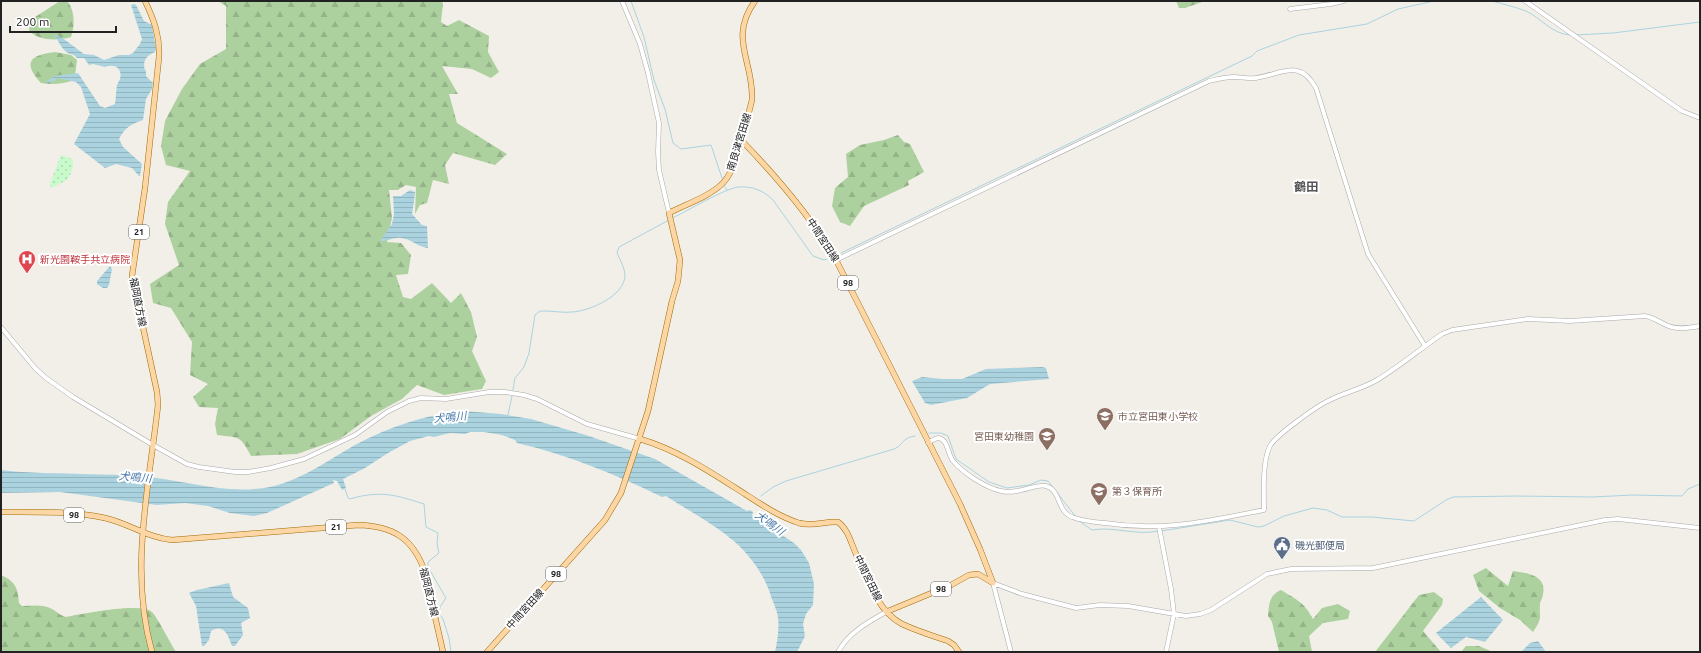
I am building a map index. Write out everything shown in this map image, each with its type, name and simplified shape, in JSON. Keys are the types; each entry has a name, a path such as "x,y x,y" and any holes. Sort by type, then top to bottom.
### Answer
{"main road":[{"name":"福岡直方線","path":"145,1 159,37 159,57 141,220 132,276 137,304 157,387 158,405 145,514 141,570 142,598 147,633 152,652"},
{"name":"南良津宮田線","path":"669,213 715,189 723,183 732,170 742,140 752,100 753,91 742,36 743,24 755,1"},
{"name":"中間宮田線","path":"742,140 796,200 824,239 836,260 972,530 993,583"},
{"path":"639,441 648,411 679,271 677,244 669,213"},
{"name":"中間宮田線","path":"487,652 605,520 621,493 639,441 656,444 682,456 762,505 798,522 812,525 832,522 840,523 848,535 880,603 886,612 969,576 978,574 993,583"},
{"name":"98","path":"1,512 54,513 106,518 143,536"},
{"name":"福岡直方線","path":"143,536 172,540 358,525 385,528 406,540 420,559 443,652"},
{"path":"886,612 902,624 948,641 954,645 959,652"}],"street":[{"path":"622,1 642,50 650,80 659,123 658,152 660,170 669,213"},
{"path":"1290,9 1344,1"},
{"path":"1525,1 1681,110 1700,118"},
{"path":"836,260 1209,81 1233,77 1254,78 1293,69 1306,74 1316,88 1368,254 1425,346"},
{"path":"928,443 936,439 941,439 945,443 950,456 957,465 986,486 994,489 1014,493 1039,486 1048,486 1056,494 1065,512 1073,517 1112,524 1159,529 1184,526 1264,510 1267,455 1273,442 1319,406 1330,400 1364,388 1442,334 1452,330 1528,319 1570,321 1645,316 1651,317 1671,327 1681,328 1700,326"},
{"path":"1,327 35,368 46,378 73,397 153,446 187,464 229,472 257,471 304,458 355,435 387,412 409,401 421,398 446,399 489,392 505,392 524,395 554,407 587,424 639,441"},
{"path":"993,583 1022,594 1075,608 1100,605 1128,606 1193,616 1211,610 1267,574 1277,571 1291,569 1373,568 1605,520 1618,519 1700,528"},
{"path":"1159,529 1171,589 1174,614 1166,652"},
{"path":"993,583 1011,652"},
{"path":"838,652 844,643 859,628 886,612"}],"green space":[{"path":"60,1 67,1 72,9 74,23 71,37 48,39 32,34 29,30 32,19"},
{"path":"218,1 442,1 441,22 447,26 459,20 489,36 488,52 499,72 491,78 472,69 442,66 458,94 449,94 457,123 507,154 495,165 453,153 445,165 449,184 433,180 427,203 420,205 415,214 416,187 406,185 398,190 389,190 392,218 387,242 401,243 411,255 408,274 396,275 403,297 411,299 432,283 451,303 461,293 471,312 477,337 472,351 486,381 482,389 444,395 417,385 402,399 371,416 340,439 297,454 251,456 244,444 235,437 217,435 215,424 218,408 199,407 193,397 208,384 190,375 192,342 171,308 153,303 150,284 179,265 165,224 168,202 190,171 166,165 161,146 165,121 182,89 200,64 226,49 226,6"},
{"path":"1176,1 1205,1 1185,8 1179,8"},
{"path":"55,52 71,55 77,60 75,76 72,81 64,83 41,83 35,76 30,65 35,58 40,55"},
{"path":"898,135 904,142 910,144 924,172 908,181 909,185 864,206 850,226 840,222 832,206 835,188 848,177 846,154 860,145 884,140"},
{"path":"61,155 72,159 72,170 67,180 51,188 50,184"},
{"path":"1486,568 1508,586 1513,571 1534,576 1542,583 1543,596 1540,603 1540,618 1533,632 1520,620 1500,608 1479,591 1473,575"},
{"path":"1,575 13,583 17,589 19,603 22,606 45,606 66,617 124,608 146,609 152,612 176,652 1,652"},
{"path":"1281,590 1303,605 1313,619 1322,608 1338,604 1350,611 1348,619 1323,623 1309,636 1312,652 1279,652 1272,622 1268,616 1269,604 1272,598"},
{"path":"1434,592 1443,599 1442,605 1423,631 1441,652 1375,652 1419,595"},
{"path":"1466,646 1479,646 1493,652 1461,652"}],"water":[{"path":"131,5 136,5 144,21 152,25 156,49 155,52 148,57 144,64 146,76 153,83 152,89 146,99 143,120 129,126 119,139 123,147 142,164 140,176 132,168 116,164 105,168 74,144 90,114 81,87 76,82 57,78 55,81 45,83 53,77 78,73 100,106 105,108 115,104 117,85 121,75 119,69 114,66 105,67 93,64 89,65 84,58 77,58 68,53 62,47 54,34 61,37 84,54 94,55 104,60 119,55 129,55 133,53 142,39"},
{"path":"410,190 415,192 412,214 422,225 427,226 428,248 401,238 380,241 392,224 394,214 393,196 401,196"},
{"path":"110,266 112,269 109,285 107,288 103,288 97,284 97,281"},
{"path":"1046,368 1049,379 990,384 967,398 931,405 925,403 912,381 922,377 962,379 986,369"},
{"name":"犬鳴川","path":"464,411 501,414 531,419 589,436 655,459 747,511 750,510 753,512 752,515 794,543 801,550 809,563 814,584 813,605 806,614 803,624 805,636 797,652 775,652 778,635 777,612 762,575 752,560 740,547 713,525 666,496 662,497 591,466 555,453 517,443 515,440 502,435 484,432 470,432 465,434 450,433 410,441 365,468 343,479 346,488 342,490 337,481 333,480 334,483 267,513 254,516 230,513 208,506 185,503 157,505 60,492 1,493 1,470 17,472 137,476 225,489 242,490 278,485 288,482 318,467 355,445 382,432 408,422 435,415"},
{"path":"229,583 233,597 248,608 250,618 241,623 243,635 235,646 232,646 225,632 220,629 216,629 211,631 209,640 204,646 202,646 196,606 189,593"},
{"path":"1481,597 1503,620 1485,642 1466,637 1451,648 1436,633"},
{"path":"1538,641 1546,652 1521,652 1530,643"}],"waterway":[{"path":"631,1 644,37 654,80 665,109 673,143 681,149 711,145 722,178"},
{"path":"841,253 1252,56 1257,51 1299,35 1367,24 1398,9 1434,1"},
{"path":"1492,1 1526,11 1552,29 1570,35"},
{"path":"1575,35 1613,33 1700,22"},
{"path":"672,218 716,195 733,188 754,188 766,194 773,200 813,256 824,260 830,258"},
{"path":"513,390 515,378 524,367 529,353 535,315 540,311 572,312 588,309 613,296 619,290 625,276 617,253 619,247 669,220"},
{"path":"508,415 512,396"},
{"path":"929,433 941,433 948,436 956,459 989,482 1007,488 1029,485 1041,480 1048,481 1076,517"},
{"path":"761,496 773,487 786,481 894,449 900,446 907,438 915,436"},
{"path":"1161,531 1230,520 1258,527 1264,526 1284,516 1313,508 1327,510 1342,517 1372,517 1414,521 1453,497 1592,497 1633,495 1682,496 1688,489 1700,484"},
{"path":"345,489 348,498 350,499 379,494 396,496 424,504 426,527 438,533 437,544 439,553 428,562 428,567 446,598 440,607 439,613 443,619 449,638 451,652"},
{"path":"1079,521 1092,530 1108,529 1142,532 1158,531"}],"place":[{"name":"新光園鞍手共立病院","path":"27,274"},
{"name":"市立宮田東小学校","path":"1105,431"},
{"name":"宮田東幼稚園","path":"1047,451"},
{"name":"第３保育所","path":"1099,506"},
{"name":"磯光郵便局","path":"1282,560"}],"district":[{"name":"鶴田","path":"1306,186"}]}
